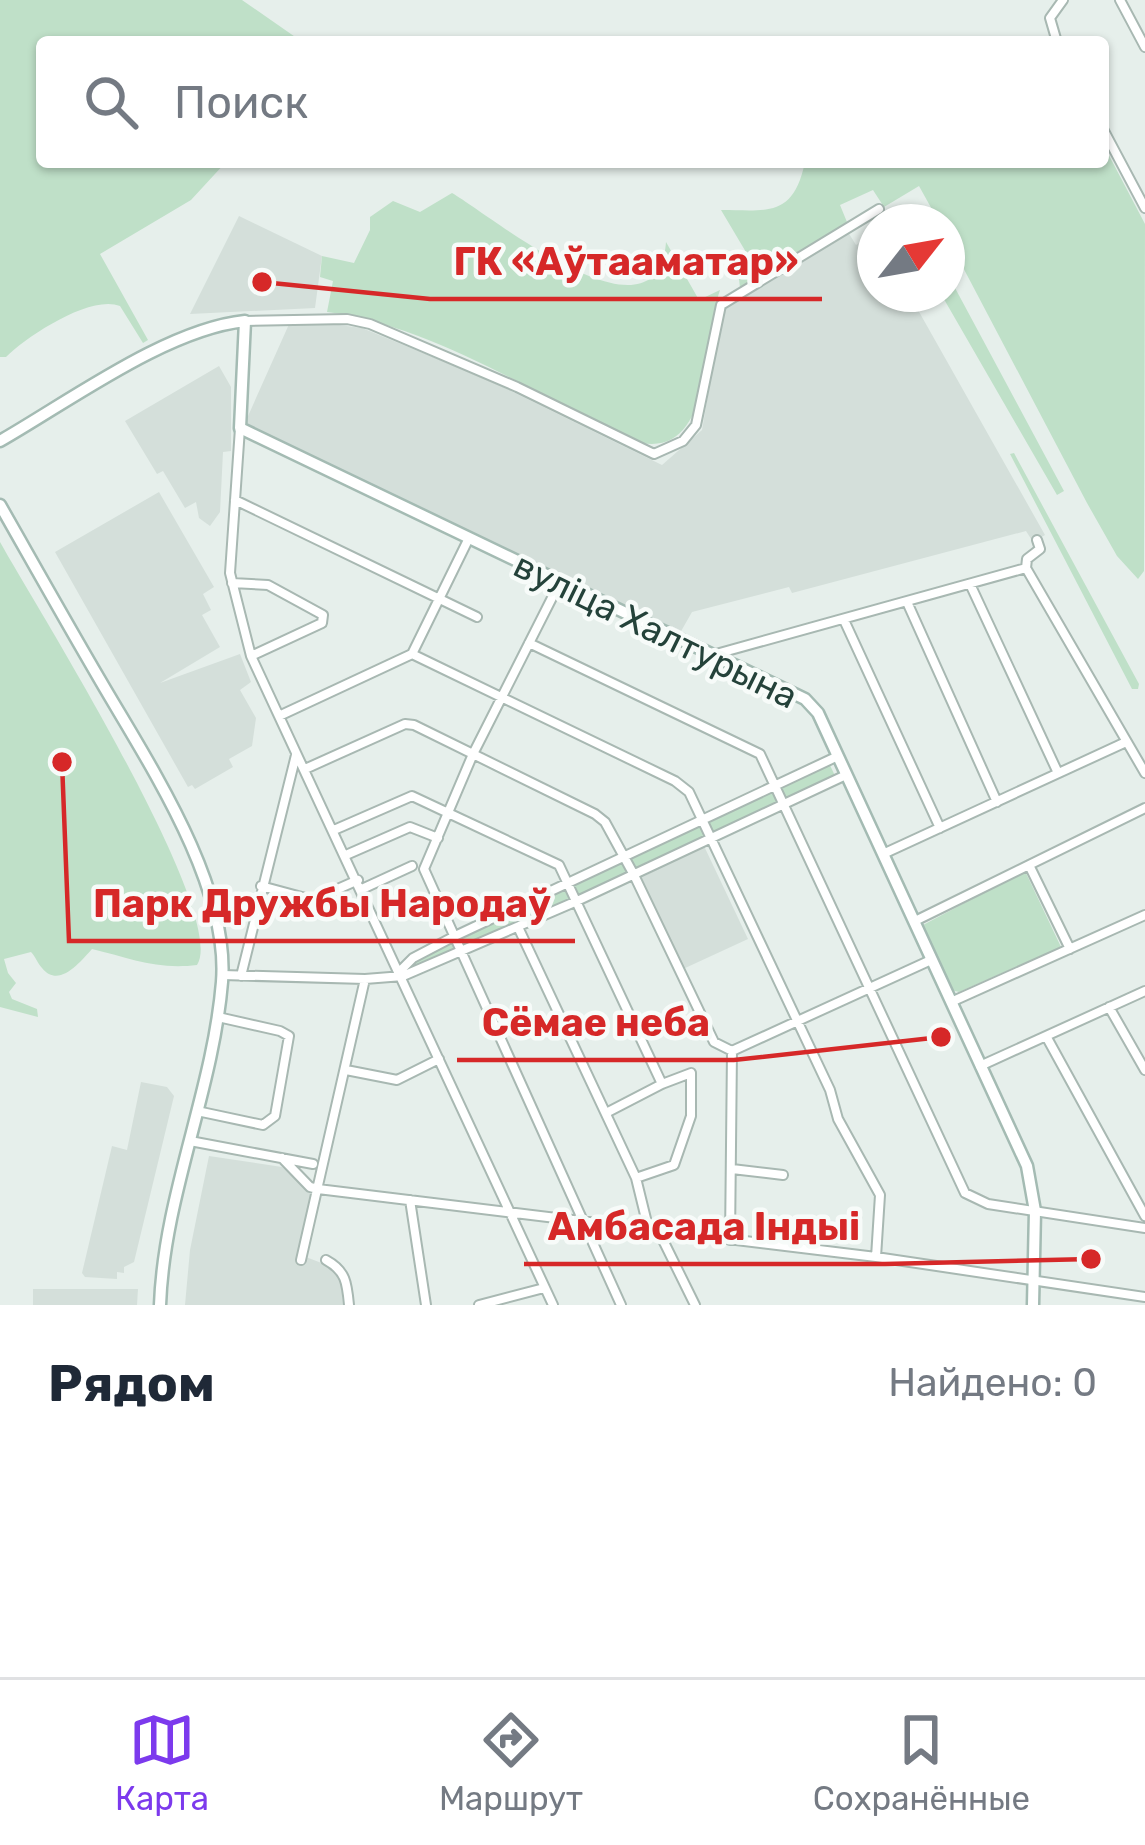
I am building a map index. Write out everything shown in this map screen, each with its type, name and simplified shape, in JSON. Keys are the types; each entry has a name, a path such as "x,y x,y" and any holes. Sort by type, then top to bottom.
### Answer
{"street":[{"path":"1055,36 1050,18 1063,0"},
{"path":"1120,0 1145,47"},
{"path":"1109,140 1144,202"},
{"path":"0,441 180,338 212,325 347,319 370,324 517,387 654,454 683,441 697,424 721,305 857,222"},
{"path":"245,321 232,583 251,656 553,1305"},
{"name":"вуліца Халтурына","path":"240,428 805,698 818,713 1027,1166 1035,1211 1033,1305"},
{"path":"235,500 477,616"},
{"path":"0,505 189,838 211,902 223,975 218,1017 158,1305"},
{"path":"1037,539 1040,549 1027,559 1026,568 1144,767"},
{"path":"279,716 412,654 468,540"},
{"path":"716,654 1026,568"},
{"path":"560,581 473,754 425,874 620,1305"},
{"path":"232,583 268,585 323,614 322,622 251,656"},
{"path":"970,584 1058,772"},
{"path":"907,602 997,802"},
{"path":"844,620 940,828"},
{"path":"529,643 756,750 965,1193 988,1204 1145,1228"},
{"path":"412,654 689,791 830,1090 838,1119 878,1188 876,1257"},
{"path":"305,769 405,724 414,725 595,814 625,856 714,1042 732,1051"},
{"path":"882,854 1126,742"},
{"path":"241,976 297,754"},
{"path":"400,974 413,958 455,936 838,756"},
{"path":"223,975 365,979 400,974 577,902 846,775"},
{"path":"334,830 406,796 556,862 662,1084"},
{"path":"914,922 1145,808"},
{"path":"346,856 410,827 438,838"},
{"path":"1029,865 1070,949"},
{"path":"261,886 313,899 412,866"},
{"path":"951,1002 1145,915"},
{"path":"518,927 636,1178 654,1232 694,1305"},
{"path":"732,1051 931,960"},
{"path":"301,1260 365,979"},
{"path":"980,1066 1145,991"},
{"path":"1109,1007 1145,1070"},
{"path":"197,1111 263,1124 275,1116 289,1036 218,1017"},
{"path":"1046,1036 1145,1216"},
{"path":"730,1240 732,1051"},
{"path":"346,1070 397,1080 439,1059"},
{"path":"606,1113 691,1073 692,1116 674,1165 636,1178"},
{"path":"190,1141 313,1164"},
{"path":"282,1158 310,1187 318,1189 876,1257 1145,1297"},
{"path":"732,1168 782,1175"},
{"path":"410,1200 426,1305"},
{"path":"326,1260 343,1272 349,1305"},
{"path":"479,1305 544,1288"}],"shaded area":[{"path":"239,216 322,256 315,308 190,314"},
{"path":"848,232 857,244 857,312 919,312 1045,535 1033,542 1026,531 792,593 789,587 692,612 680,633 244,425 290,322 316,322 362,328 445,362 662,465 702,430 723,307"},
{"path":"219,366 231,387 231,451 223,452 220,512 210,526 199,518 196,502 185,508 163,471 157,474 125,421"},
{"path":"159,492 214,587 203,594 211,610 202,615 220,647 160,683 240,654 251,682 240,690 256,718 252,746 229,759 233,767 195,789 188,787 55,552"},
{"path":"704,846 748,939 683,969 640,878"},
{"path":"141,1082 167,1087 174,1096 134,1262 124,1267 124,1273 117,1272 117,1279 85,1277 82,1273 112,1146 127,1150"},
{"path":"209,1156 282,1167 311,1193 298,1254 332,1267 341,1278 343,1305 185,1305 190,1250"},
{"path":"33,1289 138,1289 137,1305 33,1305"}],"green space":[{"path":"0,0 242,0 294,36 36,36 36,168 220,168 191,200 100,254 148,340 143,343 120,306 108,304 60,319 0,357"},
{"path":"1109,155 1145,224 1144,571 1138,579 1117,556 1087,503 965,271 965,204 929,204 919,186 882,204 873,190 840,205 849,227 740,288 739,279 756,269 721,210 765,210 786,202 803,168 1109,168"},
{"path":"452,193 536,248 606,282 635,285 656,273 666,242 699,300 720,290 700,394 678,435 658,444 630,440 442,346 403,330 327,312 333,281 320,277 322,256 354,263 370,230 370,217 393,201 420,212"},
{"path":"965,307 1064,491 1057,495 951,312 965,312"},
{"path":"1014,453 1138,689 1132,689 1010,454"},
{"path":"0,542 158,825 185,886 199,935 197,965 156,965 92,949 69,971 55,976 31,952 4,959 16,983 9,992 12,999 37,1009 38,1017 0,1007"},
{"path":"828,761 837,780 406,975 402,968"},
{"path":"1025,871 1061,947 959,992 951,990 923,925"}],"place":[{"name":"ГК «Аўтааматар»","path":"262,282"},
{"name":"Парк Дружбы Народаў","path":"62,762"},
{"name":"Сёмае неба","path":"941,1037"},
{"name":"Амбасада Індыі","path":"1091,1259"}]}
